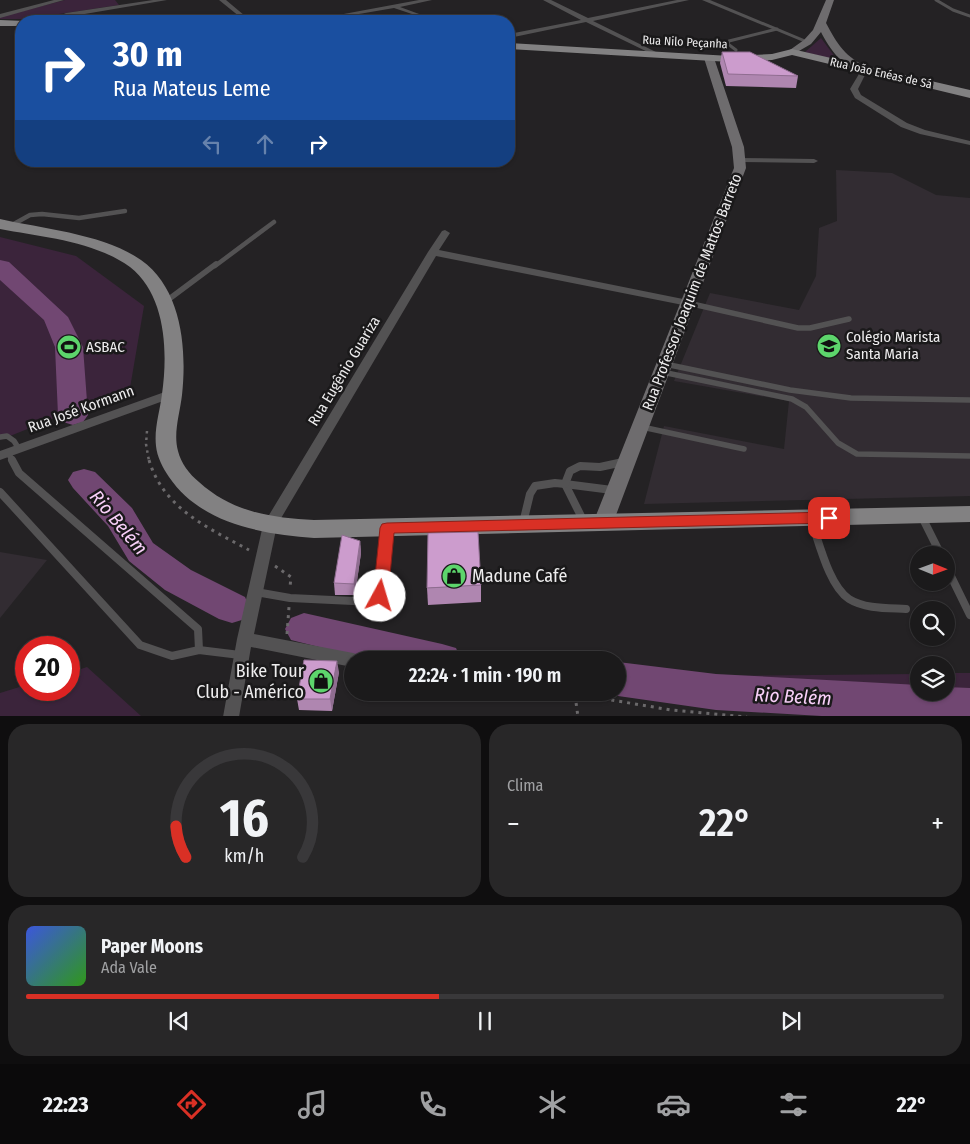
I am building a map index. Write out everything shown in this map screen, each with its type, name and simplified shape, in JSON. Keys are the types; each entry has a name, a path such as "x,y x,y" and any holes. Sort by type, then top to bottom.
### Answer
{"main road":[{"name":"Rua Nilo Peçanha","path":"515,46 709,58 759,58 792,52 808,42 822,24 830,0"},
{"path":"0,23 15,23"},
{"path":"822,24 831,43 846,61 865,69"},
{"name":"Rua João Enéas de Sá","path":"792,52 970,94"},
{"name":"Rua Professor Joaquim de Mattos Barreto","path":"593,523 616,490 737,177 741,160 738,146 709,58"},
{"path":"5,225 105,248 122,255 149,276 170,321 174,341 173,393 166,450 172,465 182,479 209,504 240,518 270,525 314,529 970,514"}],"street":[{"path":"0,16 61,0"},
{"path":"66,15 164,0"},
{"path":"222,0 241,15"},
{"path":"386,0 399,9 416,15"},
{"path":"343,15 430,0"},
{"path":"546,0 658,55"},
{"path":"515,35 686,0"},
{"path":"705,0 808,42"},
{"path":"865,69 854,89 858,96 904,125 970,142"},
{"path":"741,160 814,161"},
{"name":"Rua Eugênio Guariza","path":"231,716 243,647 270,525 445,233"},
{"path":"433,252 688,303"},
{"name":"Rua José Kormann","path":"9,452 173,393"},
{"path":"243,647 344,656"}],"lane":[{"path":"936,0 970,16"},
{"path":"736,50 728,44 729,41 777,29"},
{"path":"5,225 30,215 42,214 79,218 125,211"},
{"path":"163,303 274,222"},
{"path":"688,303 798,328 810,328 849,319"},
{"path":"663,368 790,390 851,398 970,400"},
{"path":"663,368 792,399 806,407 819,424 838,443 857,454 970,456"},
{"path":"640,427 744,449"},
{"path":"0,437 7,436 14,441 9,452 19,473 198,629 199,650"},
{"path":"565,484 570,471 580,466 600,467 627,460"},
{"path":"522,525 530,494 535,486 555,483 616,490"},
{"path":"565,484 593,523"},
{"path":"0,492 140,645 172,656 199,650 243,647"},
{"path":"922,516 937,546"},
{"path":"810,518 832,577 848,599 880,608 906,608"},
{"path":"256,592 290,598 374,602 380,596 387,528"},
{"path":"955,584 970,615"}],"path":[{"path":"280,569 291,577 286,636"},
{"path":"576,701 578,716"},
{"path":"617,701 671,710 747,716"}],"shaded area":[{"path":"65,0 115,0 119,5 53,15 15,15 15,19 0,19 0,17"},
{"path":"821,38 838,61 805,52"},
{"name":"Colégio Marista Santa Maria","path":"836,170 892,173 936,195 970,198 970,496 644,504 664,426 784,449 789,401 674,381 710,293 799,310 816,276 819,228 837,221"},
{"name":"ASBAC","path":"0,237 76,256 144,306 130,388 0,440"},
{"path":"0,552 47,560 0,618"},
{"path":"87,667 141,716 0,716 0,693 15,688 15,701 80,701 80,669"},
{"path":"955,673 970,673 970,716 906,716 711,707 702,676 910,674 910,701 955,701"}],"building":[{"path":"722,52 750,52 798,76 728,74"},
{"name":"Madune Café","path":"478,532 481,585 427,588 428,533"},
{"path":"342,535 360,541 354,584 334,583"},
{"path":"304,660 337,661 330,699 297,699"}],"waterway":[{"name":"Rio Belém","path":"0,267 55,317 69,347 73,415"},
{"name":"Rio Belém","path":"84,480 120,517 141,552 178,580 232,608"},
{"name":"Rio Belém","path":"304,629 402,651"},
{"name":"Rio Belém","path":"626,680 716,692 970,706"}],"place":[{"name":"Colégio Marista Santa Maria","path":"829,346"},
{"name":"ASBAC","path":"69,347"},
{"name":"Madune Café","path":"454,576"},
{"name":"Bike Tour Club - Américo","path":"321,681"}],"route":[{"path":"380,596 387,528 829,518"}]}
